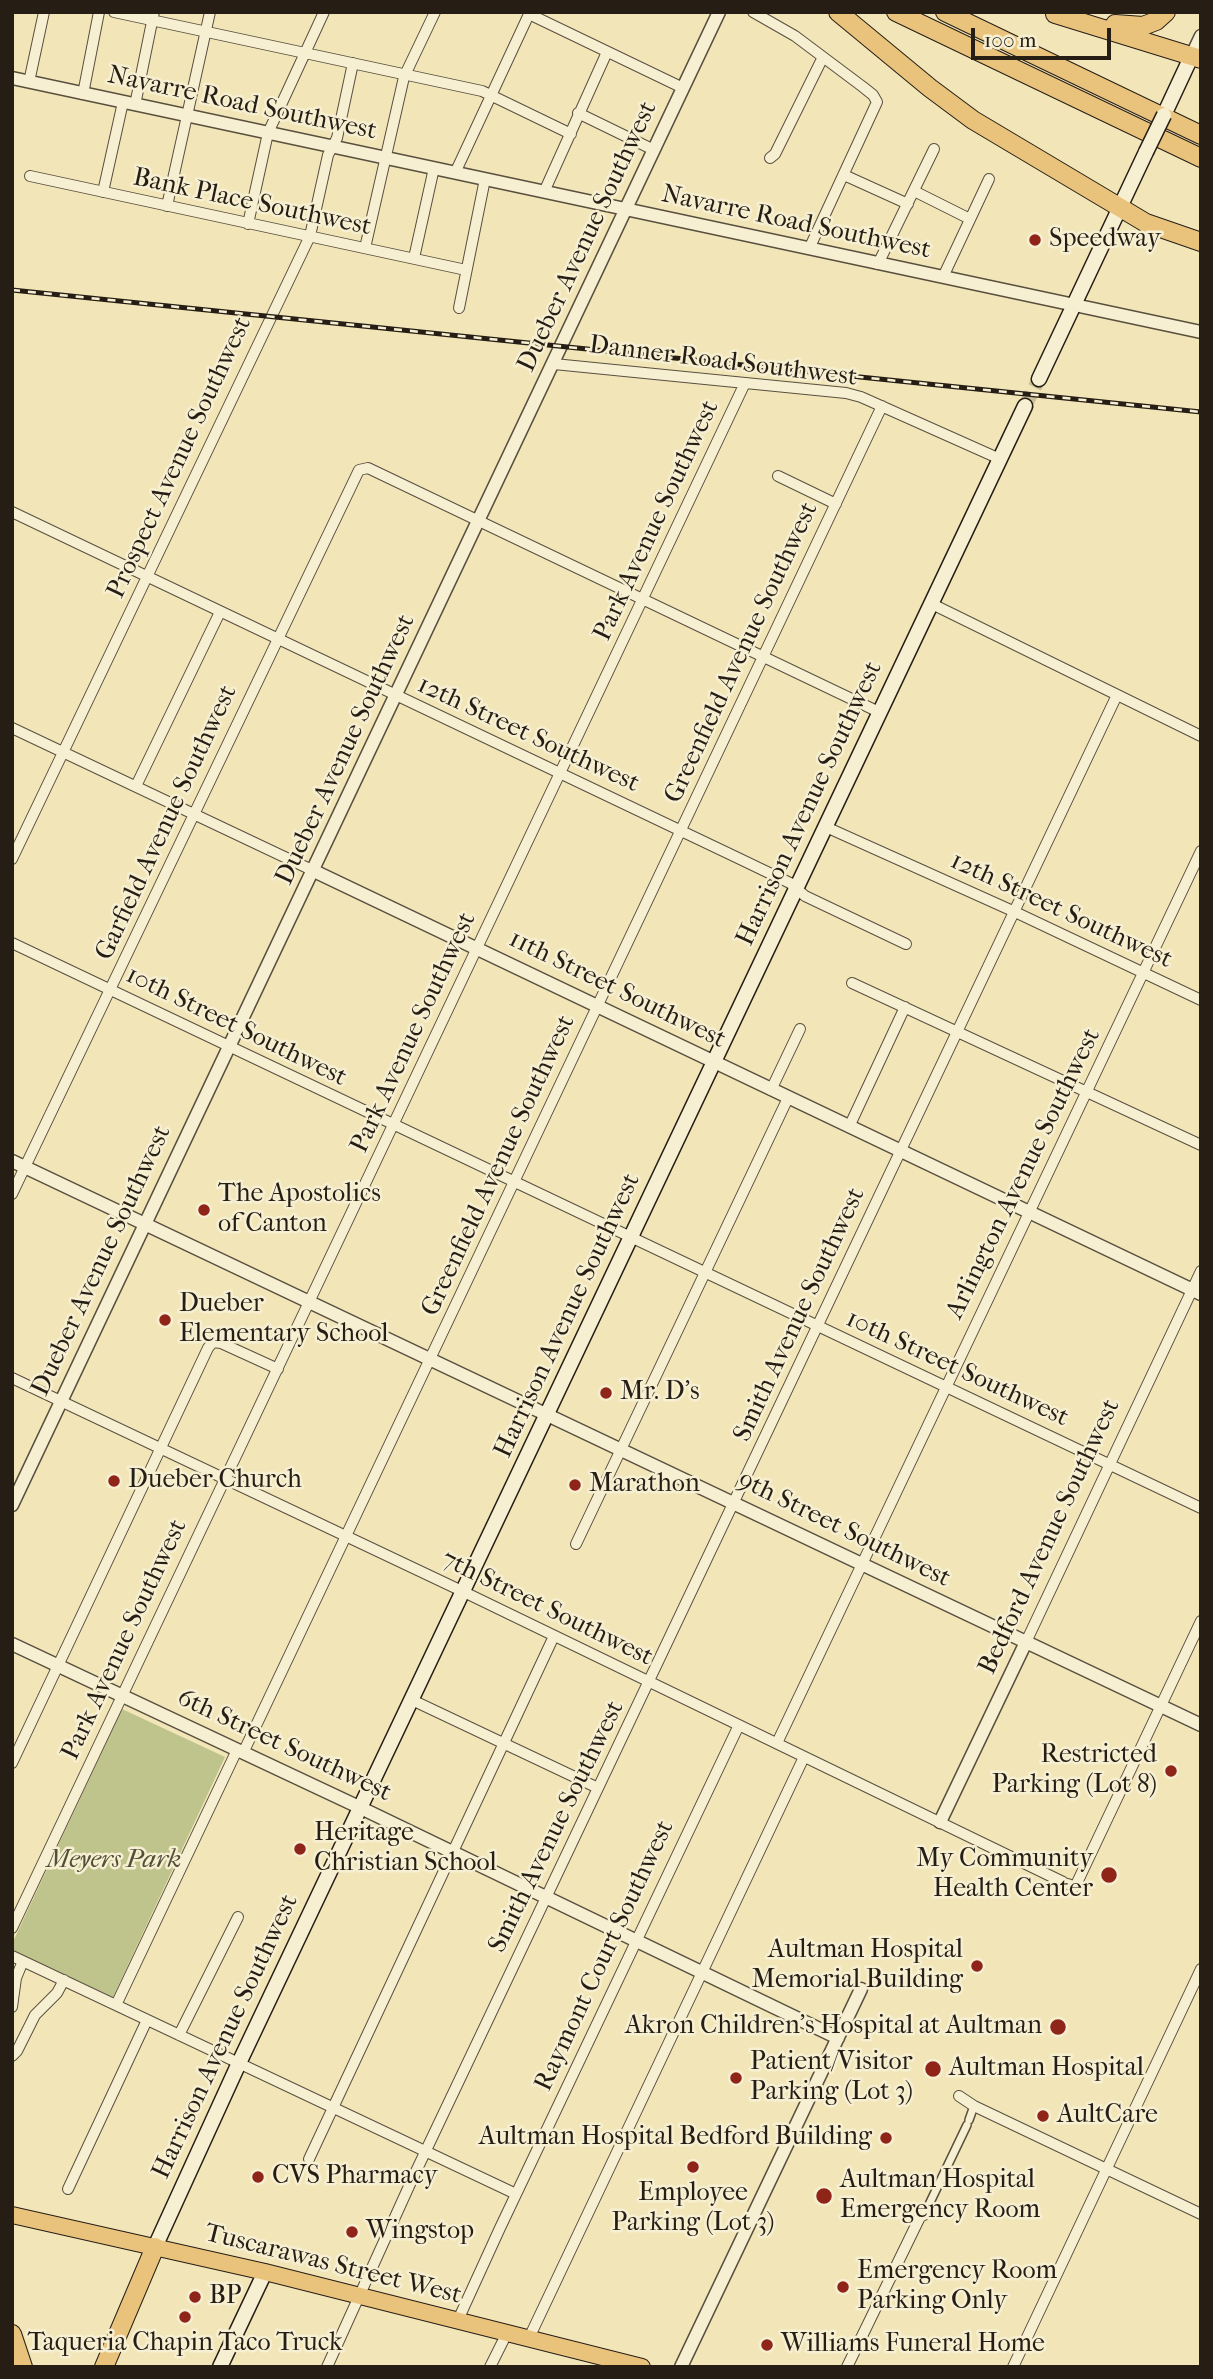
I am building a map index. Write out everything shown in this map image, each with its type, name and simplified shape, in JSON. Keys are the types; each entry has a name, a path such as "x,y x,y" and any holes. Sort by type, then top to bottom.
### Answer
{"highway":[{"path":"838,12 973,120 1120,208 1165,231 1201,242"},
{"path":"895,12 1201,158"},
{"path":"945,12 1201,135"},
{"path":"1051,13 1135,26 1151,23 1166,12"},
{"path":"1051,13 1196,57"},
{"path":"104,2367 155,2247"},
{"path":"12,2334 23,2367"}],"main road":[{"path":"1039,379 1177,88 1196,57"},
{"name":"Harrison Avenue Southwest","path":"155,2247 239,2063 1026,406"},
{"name":"Tuscarawas Street West","path":"12,2215 265,2272 529,2338 618,2364 642,2367"},
{"path":"220,2367 265,2272"}],"street":[{"path":"29,82 44,12"},
{"path":"82,94 99,12"},
{"path":"114,12 153,16 206,31 482,91 571,134"},
{"path":"167,206 210,12"},
{"path":"248,224 268,133 324,12"},
{"path":"365,248 405,73 435,12"},
{"name":"Dueber Avenue Southwest","path":"12,1505 719,12"},
{"path":"753,12 795,36 824,57 863,86 877,103 809,249"},
{"path":"455,173 530,13 683,88"},
{"path":"103,192 153,16"},
{"path":"1196,57 1201,36"},
{"path":"544,192 607,52"},
{"path":"770,158 775,154 824,57"},
{"name":"Prospect Avenue Southwest","path":"12,859 310,236 328,155 337,138 353,63"},
{"name":"Navarre Road Southwest","path":"12,78 1201,332"},
{"path":"578,113 654,150"},
{"path":"878,264 934,149"},
{"path":"414,258 434,168"},
{"path":"844,175 908,204"},
{"name":"Bank Place Southwest","path":"30,176 466,270"},
{"path":"459,307 485,179"},
{"path":"943,277 989,179"},
{"path":"914,191 970,219"},
{"name":"Danner Road Southwest","path":"554,364 832,391 861,397 1000,459"},
{"name":"Park Avenue Southwest","path":"12,1928 745,383"},
{"name":"Greenfield Avenue Southwest","path":"116,2005 346,1536 882,407"},
{"name":"Garfield Avenue Southwest","path":"12,1194 359,470 368,468 479,521"},
{"path":"778,476 836,504"},
{"name":"12th Street Southwest","path":"12,512 789,883 805,896 906,944"},
{"path":"479,521 881,713"},
{"path":"932,604 1201,736"},
{"path":"136,786 220,612"},
{"name":"Smith Avenue Southwest","path":"327,2367 426,2151 1118,695"},
{"name":"11th Street Southwest","path":"12,728 1196,1292"},
{"name":"12th Street Southwest","path":"827,827 1201,1000"},
{"name":"Arlington Avenue Southwest","path":"776,1743 1201,850"},
{"name":"10th Street Southwest","path":"12,943 1201,1508"},
{"path":"852,983 1201,1145"},
{"path":"849,1128 905,1007"},
{"path":"771,1090 800,1028"},
{"path":"576,1544 788,1098"},
{"name":"9th Street Southwest","path":"12,1161 1201,1725"},
{"name":"Bedford Avenue Southwest","path":"940,1822 1109,1465 1196,1292 1201,1271"},
{"path":"12,1763 213,1342 221,1343 278,1369"},
{"name":"7th Street Southwest","path":"12,1378 464,1592 1068,1884 1160,1706"},
{"path":"1160,1706 1201,1621"},
{"path":"309,2159 554,1636"},
{"name":"6th Street Southwest","path":"12,1644 361,1808 838,2038"},
{"path":"412,1700 598,1788"},
{"name":"Raymont Court Southwest","path":"458,2320 739,1725"},
{"path":"529,2338 804,1756"},
{"path":"179,2035 238,1917"},
{"path":"12,1955 516,2194"},
{"path":"12,2007 16,1979 23,1961"},
{"path":"1013,2367 1201,1969"},
{"path":"12,2056 35,2015 57,1993 64,1980"},
{"path":"681,2367 861,1989"},
{"path":"68,2189 147,2020"},
{"path":"953,2093 974,2106 1201,2214"},
{"path":"848,2367 920,2217 924,2215 974,2106"},
{"path":"490,2367 507,2333"}],"green space":[{"name":"Meyers Park","path":"122,1709 225,1757 113,1997 12,1950 12,1944"}],"tunnel":[{"path":"1025,406 1039,379"}],"railway":[{"path":"12,290 1201,412"}],"place":[{"name":"Speedway","path":"1035,240"},
{"name":"The Apostolics of Canton","path":"204,1210"},
{"name":"Dueber Elementary School","path":"165,1320"},
{"name":"Mr. D's","path":"606,1393"},
{"name":"Dueber Church","path":"114,1481"},
{"name":"Marathon","path":"575,1485"},
{"name":"Restricted Parking (Lot 8)","path":"1171,1771"},
{"name":"Heritage Christian School","path":"300,1849"},
{"name":"My Community Health Center","path":"1109,1875"},
{"name":"Aultman Hospital Memorial Building","path":"977,1966"},
{"name":"Akron Children's Hospital at Aultman","path":"1058,2027"},
{"name":"Aultman Hospital","path":"933,2069"},
{"name":"Patient/Visitor Parking (Lot 3)","path":"736,2078"},
{"name":"AultCare","path":"1043,2116"},
{"name":"Aultman Hospital Bedford Building","path":"886,2138"},
{"name":"Employee Parking (Lot 3)","path":"693,2167"},
{"name":"CVS Pharmacy","path":"258,2177"},
{"name":"Aultman Hospital Emergency Room","path":"824,2196"},
{"name":"Wingstop","path":"352,2232"},
{"name":"Emergency Room Parking Only","path":"843,2287"},
{"name":"BP","path":"195,2297"},
{"name":"Taqueria Chapin Taco Truck","path":"185,2317"},
{"name":"Williams Funeral Home","path":"767,2345"}]}
